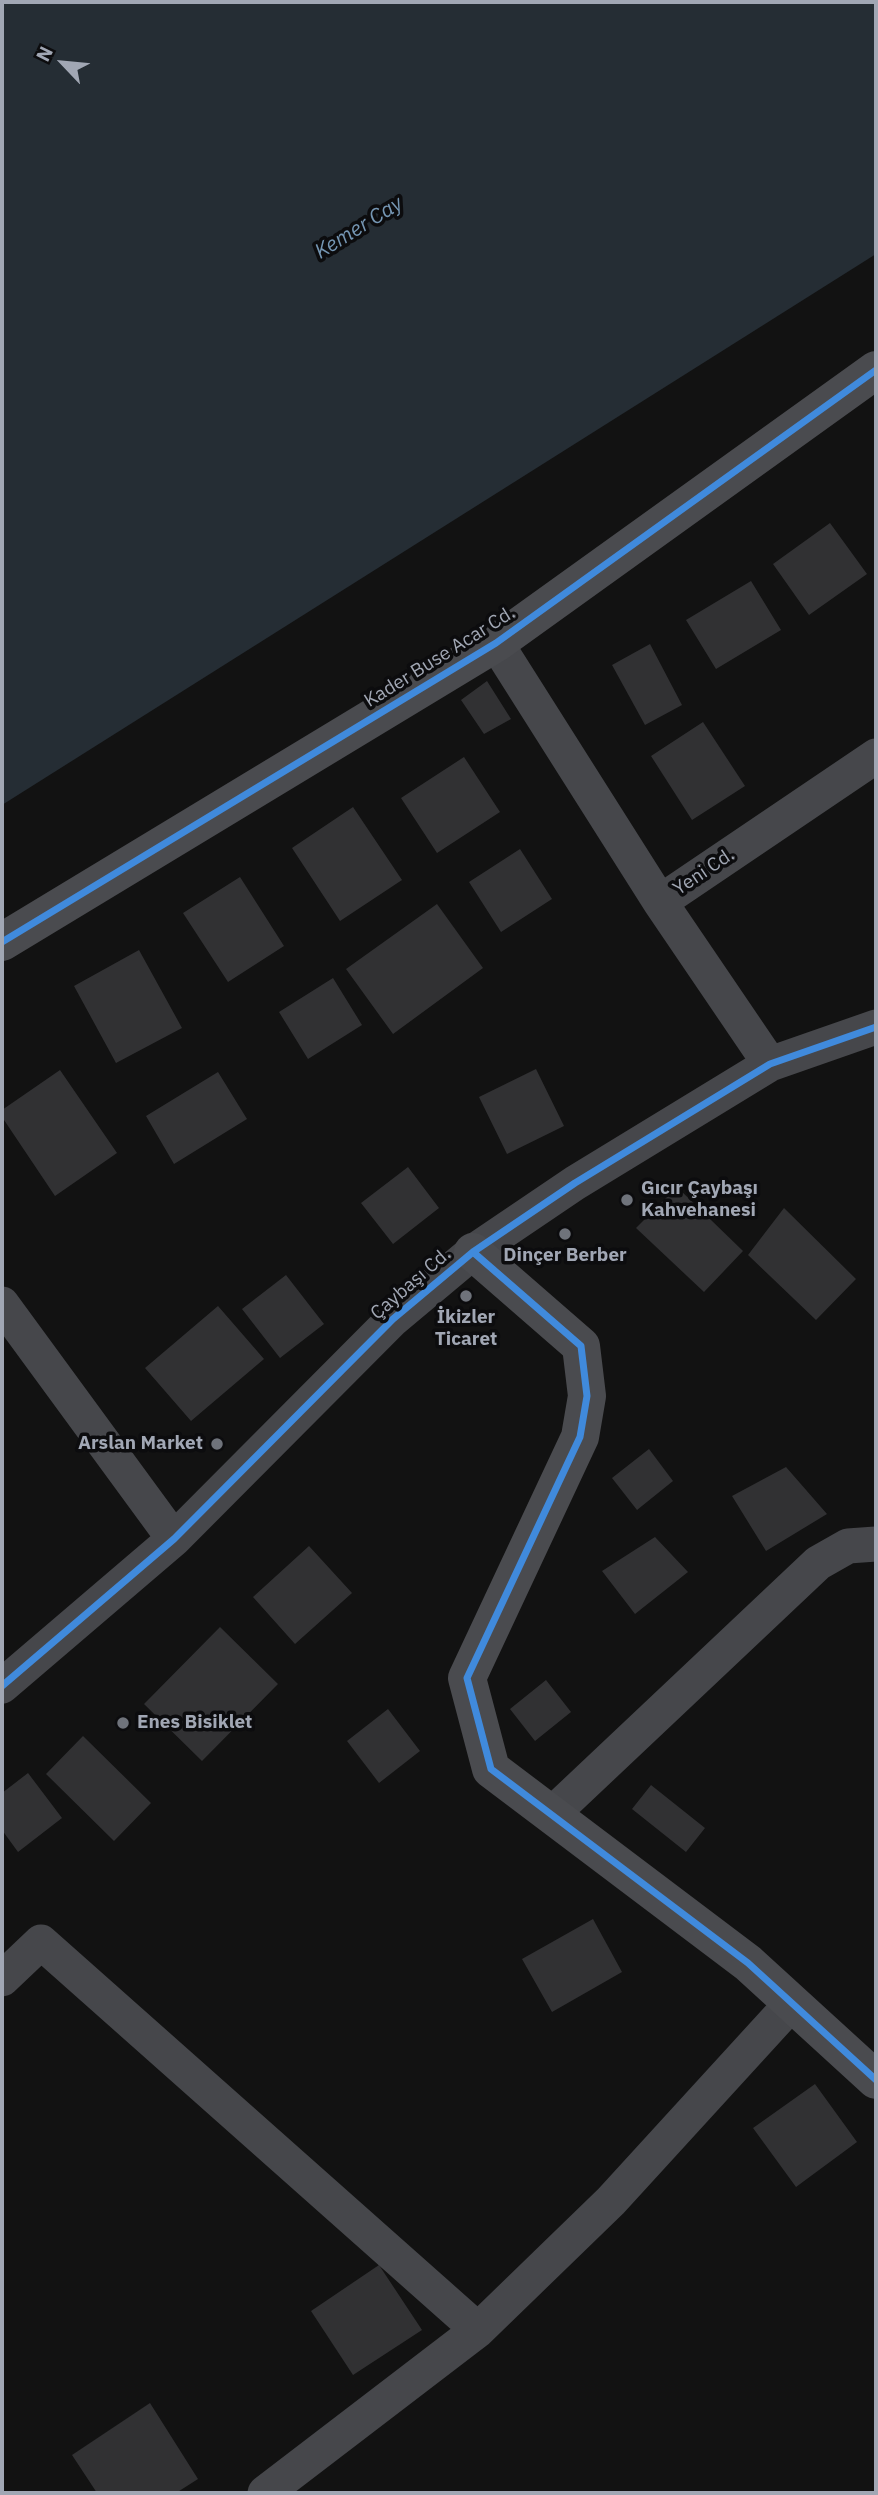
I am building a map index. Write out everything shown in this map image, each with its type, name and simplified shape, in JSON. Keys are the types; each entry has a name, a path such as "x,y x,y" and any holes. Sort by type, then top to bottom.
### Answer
{"street":[{"name":"Kader Buse Acar Cd.","path":"2,942 496,643 876,370"},
{"path":"496,643 660,902"},
{"name":"Yeni Cd.","path":"770,1064 660,902 876,756"},
{"name":"Çaybaşı Cd.","path":"2,1686 174,1539 393,1319 473,1252 575,1184 770,1064 876,1027"},
{"path":"473,1252 581,1346 587,1396 580,1437 467,1678 491,1769 748,1963 876,2080"},
{"path":"2,1304 174,1539"},
{"path":"551,1815 818,1563 848,1546 876,1544"},
{"path":"2,1979 41,1942 478,2330"},
{"path":"265,2493 478,2330 611,2201 792,2003"}],"water":[{"name":"Kemer Cay","path":"2,2 876,2 876,254 2,805"}],"building":[{"path":"830,523 867,574 809,615 773,564"},
{"path":"751,581 781,630 716,669 686,620"},
{"path":"650,644 682,705 645,725 612,665"},
{"path":"487,681 511,719 484,734 461,700"},
{"path":"703,722 745,786 692,820 651,756"},
{"path":"464,757 500,812 437,853 401,798"},
{"path":"353,807 402,880 340,921 292,848"},
{"path":"520,849 552,899 501,932 469,882"},
{"path":"240,877 284,946 228,982 183,913"},
{"path":"437,904 483,968 393,1034 346,969"},
{"path":"139,950 182,1028 116,1063 74,986"},
{"path":"333,978 362,1025 308,1059 279,1012"},
{"path":"536,1069 564,1126 507,1154 479,1097"},
{"path":"60,1070 117,1153 55,1196 2,1117 2,1110"},
{"path":"218,1072 247,1119 174,1164 146,1116"},
{"path":"408,1167 439,1208 393,1244 361,1203"},
{"path":"677,1187 743,1251 704,1292 636,1228"},
{"path":"784,1208 856,1279 816,1320 748,1255"},
{"path":"286,1275 324,1324 280,1358 242,1309"},
{"path":"218,1306 264,1359 191,1421 145,1368"},
{"path":"649,1449 673,1481 637,1510 612,1478"},
{"path":"786,1467 827,1514 766,1551 732,1496"},
{"path":"655,1537 688,1572 635,1614 602,1571"},
{"path":"309,1546 352,1593 295,1644 253,1597"},
{"path":"220,1627 278,1684 202,1761 144,1704"},
{"path":"546,1680 571,1712 535,1741 510,1709"},
{"path":"388,1709 420,1751 379,1783 347,1741"},
{"path":"83,1736 151,1803 114,1841 46,1774"},
{"path":"28,1773 62,1818 18,1852 2,1830 2,1793"},
{"path":"651,1785 705,1828 686,1852 632,1809"},
{"path":"593,1919 622,1972 552,2012 522,1959"},
{"path":"815,2084 857,2142 796,2187 753,2128"},
{"path":"379,2265 422,2330 353,2375 311,2311"},
{"path":"150,2403 198,2479 176,2493 97,2493 72,2455"}],"cycle path":[{"path":"2,942 496,643 876,370"},
{"path":"2,1686 174,1539 393,1319 473,1252 575,1183 770,1064 876,1027"},
{"path":"473,1252 581,1346 587,1396 580,1437 467,1678 491,1769 748,1963 876,2080"}],"place":[{"name":"Gıcır Çaybaşı Kahvehanesi","path":"627,1200"},
{"name":"Dinçer Berber","path":"565,1234"},
{"name":"İkizler Ticaret","path":"466,1296"},
{"name":"Arslan Market","path":"217,1444"},
{"name":"Enes Bisiklet","path":"123,1723"}]}
